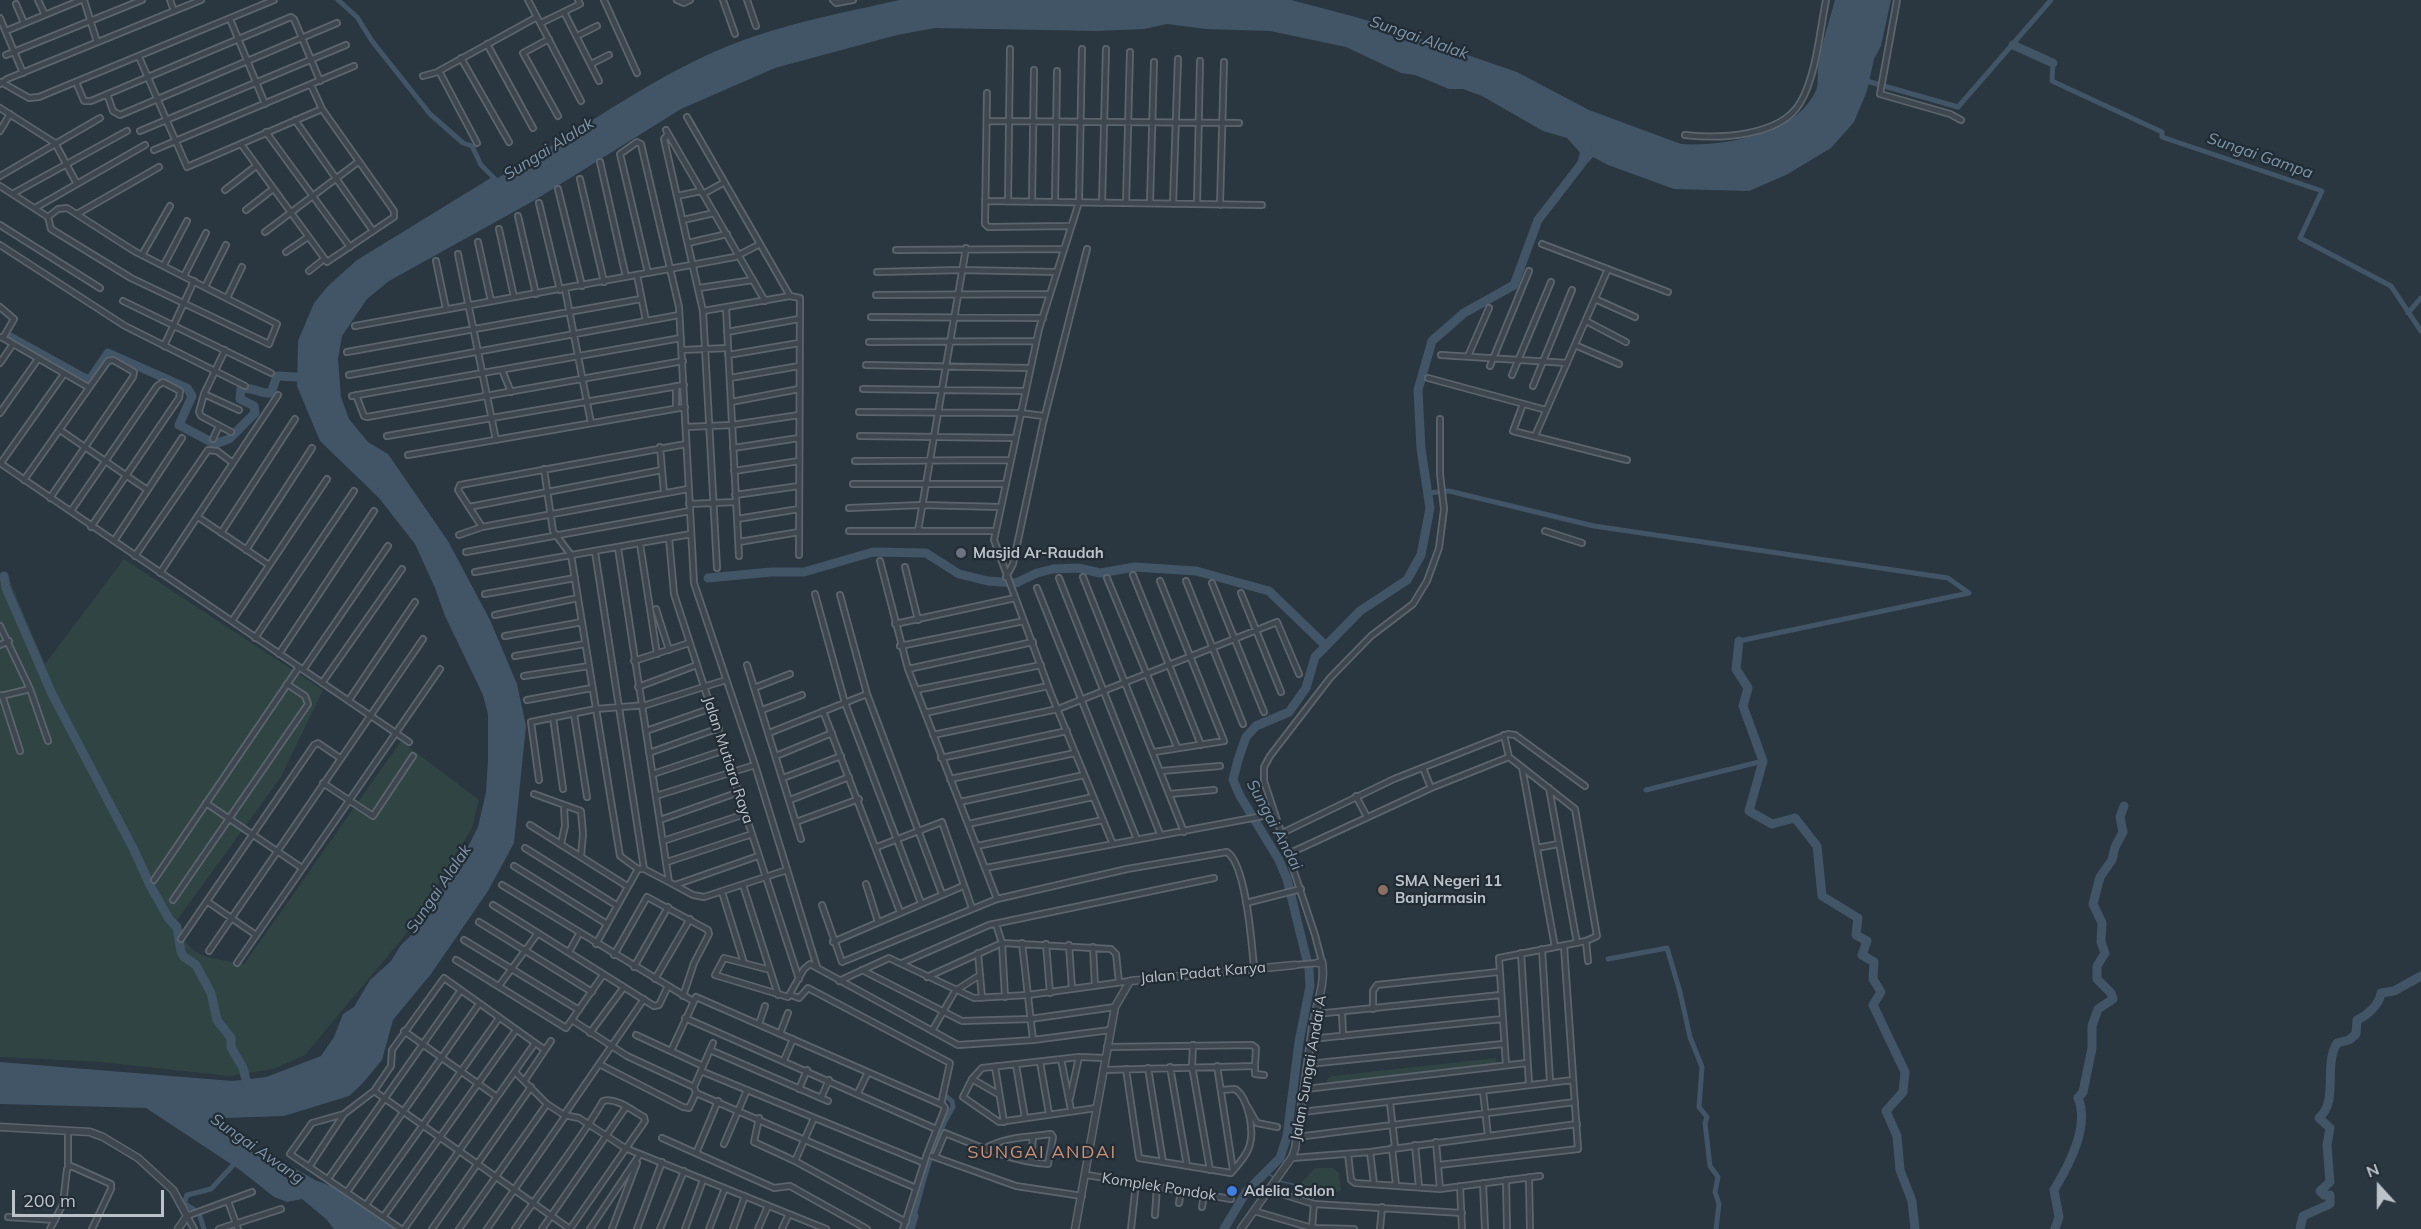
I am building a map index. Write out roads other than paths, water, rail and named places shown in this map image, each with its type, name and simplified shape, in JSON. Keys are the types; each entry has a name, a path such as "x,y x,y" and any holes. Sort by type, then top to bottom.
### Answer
{"street":[{"path":"38,0 45,15"},
{"path":"6,31 82,0 92,21 97,42"},
{"path":"6,55 142,0"},
{"path":"170,0 174,10"},
{"path":"1,83 201,0"},
{"path":"1,83 32,98 139,57 274,0"},
{"path":"528,0 581,101"},
{"path":"541,23 579,4 578,0"},
{"path":"604,0 637,73"},
{"path":"677,0 684,3 690,0"},
{"path":"723,0 735,34"},
{"path":"747,0 756,26"},
{"path":"833,0 836,3 853,0"},
{"path":"1690,136 1754,132 1783,119 1796,109 1802,101 1812,67 1826,0"},
{"path":"1897,0 1880,91 1887,98 1950,114 1961,120"},
{"path":"16,4 24,23"},
{"path":"564,12 599,81"},
{"path":"423,76 438,72 537,16"},
{"path":"76,82 84,101 147,78 291,17 303,38 320,81"},
{"path":"0,19 23,73"},
{"path":"230,19 265,104"},
{"path":"107,94 113,111 120,115 337,23"},
{"path":"577,36 597,26"},
{"path":"549,39 523,53 558,116"},
{"path":"486,44 533,128"},
{"path":"140,131 346,45"},
{"path":"1008,202 1010,49"},
{"path":"1082,49 1079,202 1069,226 1036,341 994,545 1048,686 1112,842"},
{"path":"1102,203 1106,49"},
{"path":"1126,203 1130,52"},
{"path":"591,64 609,55"},
{"path":"139,57 188,167 322,109"},
{"path":"461,58 509,142"},
{"path":"1173,204 1178,59"},
{"path":"1150,203 1154,62"},
{"path":"1197,204 1200,62"},
{"path":"1220,205 1224,62"},
{"path":"154,150 354,66"},
{"path":"1032,202 1034,70"},
{"path":"1055,202 1057,71"},
{"path":"438,72 477,143"},
{"path":"241,144 327,262 332,261 396,213 322,109 311,85"},
{"path":"987,93 986,226 1069,226"},
{"path":"0,108 56,143 77,184"},
{"path":"0,130 10,114"},
{"path":"687,117 790,296"},
{"path":"0,176 100,118"},
{"path":"295,120 374,231"},
{"path":"987,121 1239,123"},
{"path":"14,194 127,131"},
{"path":"266,132 350,247"},
{"path":"717,568 703,311 664,139 667,132 765,301"},
{"path":"648,273 620,154 637,142 641,142 680,315 694,583 755,765 817,967"},
{"path":"35,208 145,145"},
{"path":"265,231 358,162"},
{"path":"600,162 626,277"},
{"path":"225,190 256,166"},
{"path":"77,214 159,167"},
{"path":"580,179 604,282"},
{"path":"677,196 702,192 723,183"},
{"path":"0,186 48,217 51,229 130,278 184,302 269,345 278,324 142,255 65,208 48,217"},
{"path":"246,210 273,189"},
{"path":"558,189 582,286"},
{"path":"985,201 1262,205"},
{"path":"539,203 569,312 591,423"},
{"path":"142,255 170,206"},
{"path":"683,220 714,213"},
{"path":"518,216 536,294"},
{"path":"164,265 187,221"},
{"path":"0,225 100,288"},
{"path":"499,230 514,297"},
{"path":"184,276 206,232"},
{"path":"688,243 727,234"},
{"path":"286,252 308,237"},
{"path":"478,242 491,302"},
{"path":"355,326 740,256 760,244"},
{"path":"1542,244 1668,292"},
{"path":"0,245 125,326 245,386"},
{"path":"205,287 226,245"},
{"path":"918,531 966,248"},
{"path":"896,250 1062,249"},
{"path":"1007,580 1013,564 1044,416 1087,249"},
{"path":"458,254 496,440"},
{"path":"309,271 324,259"},
{"path":"436,261 446,309"},
{"path":"227,298 242,267"},
{"path":"1535,436 1608,269"},
{"path":"877,272 962,270 1057,272"},
{"path":"1490,366 1529,271"},
{"path":"637,275 646,321"},
{"path":"164,346 194,280"},
{"path":"699,288 753,280"},
{"path":"1512,375 1551,282"},
{"path":"1533,386 1572,290"},
{"path":"876,295 1050,294"},
{"path":"703,311 790,296 800,298 799,555"},
{"path":"347,352 641,299"},
{"path":"1595,299 1635,317"},
{"path":"123,301 271,373"},
{"path":"0,307 14,316 2,338 88,387"},
{"path":"726,308 739,556"},
{"path":"1468,356 1489,308"},
{"path":"349,375 680,315"},
{"path":"871,317 1043,318"},
{"path":"727,332 799,319"},
{"path":"1586,321 1626,342"},
{"path":"681,338 354,395 365,417 682,361"},
{"path":"869,342 1036,341"},
{"path":"0,363 13,344"},
{"path":"728,355 799,344"},
{"path":"1575,345 1619,364"},
{"path":"682,350 728,348"},
{"path":"225,350 213,371 199,414 231,432"},
{"path":"1441,355 1567,363"},
{"path":"0,413 38,359"},
{"path":"24,480 88,387 111,360 135,372 50,498"},
{"path":"866,364 1030,368"},
{"path":"730,378 799,366"},
{"path":"502,370 511,392"},
{"path":"64,374 0,463 409,742"},
{"path":"1428,378 1546,410"},
{"path":"71,511 157,386 163,382 180,391 179,398 91,527"},
{"path":"387,436 684,385"},
{"path":"676,386 676,408"},
{"path":"731,402 799,389"},
{"path":"863,389 1025,391"},
{"path":"204,394 239,410"},
{"path":"160,573 279,395"},
{"path":"1523,404 1513,431 1627,460"},
{"path":"408,455 685,407"},
{"path":"859,412 1020,413 1044,416"},
{"path":"686,427 732,425 799,415"},
{"path":"1319,962 1301,889 1280,834 1264,773 1270,756 1337,671 1371,636 1413,603 1431,572 1439,548 1444,509 1440,474 1440,419"},
{"path":"221,533 296,420"},
{"path":"213,439 219,426"},
{"path":"60,430 146,489"},
{"path":"860,436 1015,438"},
{"path":"114,541 146,489 183,438"},
{"path":"733,448 799,438"},
{"path":"482,527 458,490 460,485 686,444"},
{"path":"660,447 664,493"},
{"path":"246,550 312,448"},
{"path":"135,556 208,450 214,450 233,463"},
{"path":"855,461 1011,460"},
{"path":"734,471 799,461"},
{"path":"544,469 550,514 556,536 571,555 620,856 641,869 697,896 722,892 786,870"},
{"path":"469,507 662,471"},
{"path":"232,621 327,479"},
{"path":"854,484 1006,484"},
{"path":"735,495 799,486"},
{"path":"459,535 482,527 688,489"},
{"path":"255,638 354,491"},
{"path":"689,504 736,502"},
{"path":"849,508 1000,507"},
{"path":"737,519 799,509"},
{"path":"279,654 374,511"},
{"path":"466,552 690,511"},
{"path":"198,517 269,565"},
{"path":"849,531 996,531"},
{"path":"1545,531 1582,543"},
{"path":"739,542 799,532"},
{"path":"475,572 691,534"},
{"name":"Jalan Mutiara Raya","path":"669,538 671,584 799,979"},
{"path":"640,544 657,654"},
{"path":"153,880 287,684 301,669 388,546"},
{"path":"618,548 638,687 672,883"},
{"path":"595,552 620,706 641,869 627,886 596,944"},
{"path":"880,561 900,646 915,690 997,899"},
{"path":"905,567 918,620"},
{"path":"322,683 402,569"},
{"path":"1133,575 1202,745"},
{"path":"1083,577 1184,832"},
{"path":"485,594 575,578"},
{"path":"1059,578 1160,834"},
{"path":"1107,578 1148,672 1177,747"},
{"path":"1154,752 1224,741 1160,581"},
{"path":"1186,581 1243,724"},
{"path":"1212,583 1264,712"},
{"path":"1037,588 1136,837"},
{"path":"1241,593 1281,693"},
{"path":"815,594 845,703 921,903"},
{"path":"840,595 867,694 920,830 942,894"},
{"path":"895,624 1014,596"},
{"path":"495,615 578,598"},
{"path":"349,700 415,602"},
{"path":"656,609 669,650"},
{"path":"505,636 582,621"},
{"path":"900,646 1024,621"},
{"path":"933,735 1058,709 1278,622 1299,674"},
{"path":"0,626 30,689 48,741"},
{"path":"209,951 423,639"},
{"path":"0,645 9,641"},
{"path":"908,669 1033,642"},
{"path":"634,662 689,643"},
{"path":"515,656 585,644"},
{"path":"638,687 697,665"},
{"path":"747,665 801,839"},
{"path":"915,690 1041,665"},
{"path":"524,676 589,666"},
{"path":"237,963 440,669"},
{"path":"754,688 790,674"},
{"path":"538,780 530,723 596,709 642,705 726,680"},
{"path":"173,900 308,704 307,698 287,684"},
{"path":"925,713 1048,686"},
{"path":"527,700 592,688"},
{"path":"20,752 1,695 30,689"},
{"path":"769,733 867,694"},
{"path":"762,710 802,695"},
{"path":"646,731 712,708"},
{"path":"823,711 877,846 900,912"},
{"path":"574,714 587,797"},
{"path":"553,717 563,789"},
{"path":"649,753 718,728"},
{"path":"941,758 1067,731"},
{"path":"776,756 832,733"},
{"path":"1280,834 1356,796 1504,735 1515,735 1584,786"},
{"path":"1504,735 1509,757 1575,809 1597,936 1586,942 1500,957 1498,972 1506,1065"},
{"path":"181,939 315,744 318,743 340,758"},
{"path":"653,774 725,750"},
{"path":"950,779 1075,753"},
{"path":"323,783 373,816 413,756"},
{"path":"783,778 841,756"},
{"path":"1288,854 1431,788 1509,757"},
{"path":"656,796 755,765"},
{"path":"1161,771 1220,766"},
{"path":"1522,767 1556,947"},
{"path":"1423,768 1431,788"},
{"path":"960,802 1084,775"},
{"path":"790,800 849,777"},
{"path":"1550,788 1577,943"},
{"path":"1169,794 1214,790"},
{"path":"660,820 739,792"},
{"path":"534,794 581,811 583,834 580,856"},
{"path":"1356,796 1367,817"},
{"path":"969,824 1093,797"},
{"path":"796,822 858,799"},
{"path":"206,803 302,868"},
{"path":"561,844 565,826 564,805"},
{"path":"663,841 745,814"},
{"path":"984,868 1136,837 1184,832 1274,814"},
{"path":"977,846 1103,820"},
{"path":"877,846 942,822 972,908"},
{"path":"530,825 627,886"},
{"path":"667,862 752,834"},
{"path":"1537,848 1558,844"},
{"path":"525,848 616,905"},
{"path":"822,905 833,942 842,962 997,899 1127,869 1223,852 1230,853 1234,859 1246,903 1254,968"},
{"path":"672,883 758,856"},
{"path":"514,866 607,924"},
{"path":"902,963 985,926 1214,878"},
{"path":"866,884 879,922"},
{"path":"502,885 667,988 693,1001"},
{"path":"743,885 778,995"},
{"path":"833,942 963,886"},
{"path":"1246,903 1301,889"},
{"path":"722,892 744,963"},
{"path":"614,955 647,897 690,919 709,933 694,963 683,996"},
{"path":"208,902 256,935"},
{"path":"493,904 603,975 658,1006 667,988"},
{"path":"634,967 668,908"},
{"path":"655,979 690,919"},
{"path":"478,922 592,992"},
{"path":"996,924 1002,943 1005,997"},
{"path":"499,986 538,933"},
{"path":"569,952 579,934"},
{"path":"464,940 579,1010"},
{"path":"1586,942 1587,962"},
{"path":"927,978 1002,943 1022,943 1069,945 1114,951 1119,982"},
{"path":"1022,943 1033,1040"},
{"path":"1047,944 1050,993"},
{"path":"884,945 889,958"},
{"path":"1069,945 1072,989"},
{"path":"1439,1165 1578,1149 1564,946"},
{"path":"1092,947 1095,986"},
{"path":"1542,949 1551,1082"},
{"path":"978,953 982,998"},
{"path":"1521,953 1529,1084"},
{"path":"770,970 724,958 716,977 778,995 791,995 799,998 808,988 950,1063 941,1104"},
{"path":"839,981 889,958 970,998 1050,993 1130,981"},
{"path":"456,960 566,1028 603,975"},
{"name":"Jalan Padat Karya","path":"1075,1229 1083,1196 1114,1007 1130,981 1319,962"},
{"name":"Jalan Sungai Andai A","path":"1241,1229 1292,1158 1302,1112 1311,1039 1322,986 1319,962"},
{"path":"791,995 809,964 962,1045 1033,1040 1110,1030"},
{"path":"862,970 942,1012 968,1022 1030,1019 1114,1007"},
{"path":"1373,1009 1372,991 1377,985 1498,972"},
{"path":"933,1031 955,991 980,975"},
{"path":"309,1167 344,1114 374,1091 391,1066 392,1050 442,979 446,979 545,1050"},
{"path":"590,1033 624,987"},
{"path":"328,1179 461,990"},
{"path":"1316,1014 1500,994"},
{"path":"671,1051 696,997 941,1104 945,1108 936,1129 932,1155"},
{"path":"487,1229 644,999"},
{"path":"347,1192 479,1004"},
{"path":"759,1024 765,1006"},
{"path":"1342,1012 1343,1036"},
{"path":"780,1034 788,1013"},
{"path":"366,1205 499,1018"},
{"path":"685,1018 936,1129"},
{"path":"1311,1039 1502,1019"},
{"path":"572,1020 642,1064 694,1087"},
{"path":"384,1216 516,1030"},
{"path":"404,1031 497,1097"},
{"path":"636,1035 747,1090 924,1163"},
{"path":"784,1060 793,1039"},
{"path":"525,1080 551,1041"},
{"path":"344,1114 312,1123 290,1154 403,1229 535,1043"},
{"path":"598,1064 689,1108 696,1093 694,1087 713,1043"},
{"path":"1308,1064 1503,1044"},
{"path":"1192,1045 1192,1066 1210,1170"},
{"path":"1107,1047 1254,1046 1255,1074 1264,1075"},
{"path":"710,1050 828,1101"},
{"path":"1069,1101 1079,1058"},
{"path":"1096,1108 995,1122 964,1099 964,1093 982,1068 1061,1059 1105,1058"},
{"path":"1061,1059 1071,1110"},
{"path":"1040,1062 1049,1114"},
{"path":"1306,1089 1527,1063"},
{"path":"1016,1065 1025,1118"},
{"path":"1217,1066 1233,1171"},
{"path":"1103,1070 1255,1066"},
{"path":"995,1067 1004,1122"},
{"path":"1170,1067 1187,1166"},
{"path":"1148,1068 1163,1162"},
{"path":"1126,1069 1139,1158 1230,1174 1251,1142 1246,1104"},
{"path":"799,1089 807,1070"},
{"path":"515,1072 547,1104 565,1115 579,1118 625,1148 826,1229"},
{"path":"858,1094 868,1072"},
{"path":"972,1079 998,1094"},
{"path":"821,1098 829,1080"},
{"path":"1302,1112 1573,1080"},
{"path":"432,1229 531,1087"},
{"path":"1221,1090 1236,1089 1257,1123 1277,1127"},
{"path":"724,1144 747,1090"},
{"path":"374,1091 404,1110 532,1204 570,1229 645,1119 626,1107 606,1099 589,1125 532,1204 515,1229"},
{"path":"1483,1091 1488,1136"},
{"path":"696,1093 806,1138 916,1188"},
{"path":"697,1152 718,1101"},
{"path":"1297,1137 1575,1102"},
{"path":"1390,1103 1396,1185"},
{"path":"459,1229 547,1104"},
{"path":"542,1229 608,1137 626,1107"},
{"path":"759,1118 753,1141 795,1161 906,1222"},
{"path":"795,1161 814,1118"},
{"path":"1292,1158 1370,1152 1393,1147 1577,1124"},
{"path":"0,1127 90,1132 134,1154 172,1190 194,1229"},
{"path":"50,1229 63,1204 68,1166 68,1132"},
{"path":"903,1229 924,1163 932,1155 945,1133 986,1148 1031,1161 1050,1163 1053,1137 1051,1134 1034,1136 994,1143 986,1148"},
{"path":"1031,1161 1034,1136"},
{"path":"662,1138 774,1188 790,1186 867,1229"},
{"path":"1436,1142 1440,1189"},
{"path":"1415,1145 1419,1187"},
{"path":"1370,1152 1374,1184"},
{"path":"1348,1154 1351,1182 1440,1189 1540,1176"},
{"path":"591,1229 640,1155"},
{"path":"612,1229 640,1155"},
{"path":"932,1155 1016,1186 1083,1196"},
{"path":"637,1229 662,1162"},
{"path":"68,1166 80,1168 111,1184 111,1189 92,1229"},
{"path":"660,1229 684,1171"},
{"name":"Komplek Pondok","path":"1086,1175 1231,1198"},
{"path":"1529,1177 1530,1229"},
{"path":"685,1229 703,1180"},
{"path":"1506,1180 1507,1229"},
{"path":"1131,1229 1136,1183"},
{"path":"1483,1183 1485,1229"},
{"path":"1155,1215 1157,1186"},
{"path":"1460,1186 1462,1229"},
{"path":"709,1229 725,1188"},
{"path":"1179,1203 1181,1190"},
{"path":"1269,1190 1313,1204 1462,1213"},
{"path":"178,1229 187,1216 252,1192"},
{"path":"1202,1207 1204,1194"},
{"path":"733,1229 745,1196"},
{"path":"228,1200 237,1226"},
{"path":"1311,1228 1313,1204"},
{"path":"758,1229 768,1206"},
{"path":"1380,1229 1382,1208"},
{"path":"219,1229 237,1226 281,1209"},
{"path":"1254,1210 1311,1228 1354,1229"},
{"path":"782,1229 789,1214"},
{"path":"8,1217 55,1220"},
{"path":"807,1229 810,1223"}],"water":[{"name":"Sungai Alalak","path":"900,0 1291,0 1382,25 1391,32 1412,36 1517,72 1589,110 1681,144 1698,144 1737,140 1758,135 1793,117 1807,105 1816,90 1821,50 1835,0 1891,0 1881,46 1874,59 1867,91 1854,122 1831,148 1786,175 1749,191 1674,189 1608,165 1593,157 1586,165 1582,163 1584,157 1567,138 1543,131 1482,96 1463,89 1449,89 1415,75 1401,73 1346,47 1270,31 1206,29 1167,24 1144,29 1097,31 935,28 897,35 775,68 681,109 535,200 389,281 367,299 342,336 338,359 341,397 349,419 368,442 388,454 448,541 490,620 517,684 526,726 514,843 488,891 431,974 393,1020 382,1060 362,1084 349,1096 284,1116 225,1118 222,1123 228,1133 262,1159 282,1161 315,1180 331,1186 395,1229 334,1229 326,1219 302,1199 287,1202 274,1197 240,1170 146,1108 0,1104 0,1062 233,1081 266,1077 321,1056 334,1037 343,1014 354,1007 370,980 391,961 401,945 422,925 440,898 443,886 460,863 478,827 486,792 488,759 488,714 483,695 445,616 415,544 379,498 320,441 297,386 298,341 314,303 328,286 357,260 494,176 494,180 679,69 730,45 778,29"}],"waterway":[{"path":"338,0 357,17 372,41 430,114 463,143 472,146 481,165 499,183"},
{"path":"1863,80 1958,107 2051,0"},
{"path":"2013,45 2053,63"},
{"name":"Sungai Gampa","path":"2053,63 2052,81 2162,132 2162,137 2322,191 2300,238 2391,286 2421,331"},
{"name":"Sungai Andai","path":"1224,1229 1246,1192 1280,1158 1287,1136 1299,1042 1310,986 1309,969 1287,879 1279,860 1240,796 1233,780 1238,760 1246,737 1256,726 1289,712 1306,688 1315,657 1360,611 1407,580 1421,555 1430,508 1421,449 1418,390 1432,341 1464,313 1514,285 1538,220 1582,163 1586,146"},
{"path":"2408,313 2421,298"},
{"path":"10,337 86,379 91,378 108,353 187,388 192,396 179,425 215,444 229,439 255,413 254,406 240,399 241,389 249,388 271,393 277,376 297,377 308,382"},
{"path":"1427,493 1449,491 1594,526 1948,578 1969,593 1739,641"},
{"path":"708,578 771,572 804,572 873,552 926,553 959,574 988,581 1016,583 1037,573 1053,569 1078,568 1100,573 1135,567 1196,571 1269,591 1326,646"},
{"path":"4,576 6,588 52,694 151,887 169,919 177,927 181,952 184,957 196,965 211,993 217,1020 231,1038 231,1047 243,1068 249,1092"},
{"path":"1739,641 1736,669 1748,688 1743,706 1763,761 1749,811 1772,824 1795,818 1817,846 1822,896 1858,918 1856,935 1867,941 1862,955 1874,962 1873,979 1881,992 1873,1005 1905,1072 1903,1092 1886,1111 1897,1136 1900,1170 1912,1201 1915,1229"},
{"path":"1646,790 1763,761"},
{"path":"2055,1229 2059,1217 2054,1190 2066,1169 2080,1133 2081,1109 2078,1098 2083,1092 2092,1048 2092,1026 2098,1009 2113,999 2111,993 2097,979 2097,966 2105,953 2101,942 2102,923 2093,904 2100,877 2112,860 2115,847 2123,832 2120,817 2124,806"},
{"path":"1608,959 1667,948 1690,1037 1702,1067 1699,1107 1707,1117 1705,1123 1710,1166 1718,1177 1715,1192 1719,1204 1716,1229"},
{"path":"2300,1229 2303,1216 2330,1204 2330,1195 2324,1195 2320,1191 2330,1182 2327,1145 2330,1128 2319,1118 2328,1102 2331,1062 2337,1043 2349,1040 2356,1034 2357,1020 2372,1009 2381,993 2394,991 2421,976"},
{"path":"914,1216 935,1146 953,1107 952,1101 944,1095 945,1090"},
{"path":"204,1229 199,1213 184,1203 187,1195 211,1189 237,1161"},
{"path":"1267,1173 1275,1178"},
{"path":"1279,1181 1310,1188 1313,1192 1313,1201"},
{"path":"910,1229 914,1216"}],"place":[{"name":"Masjid Ar-Raudah","path":"961,553"},
{"name":"SMA Negeri 11 Banjarmasin","path":"1383,890"},
{"name":"Adelia Salon","path":"1232,1191"}],"district":[{"name":"SUNGAI ANDAI","path":"1042,1153"}],"water label":[{"name":"Sungai Awang","path":"257,1149"}]}
